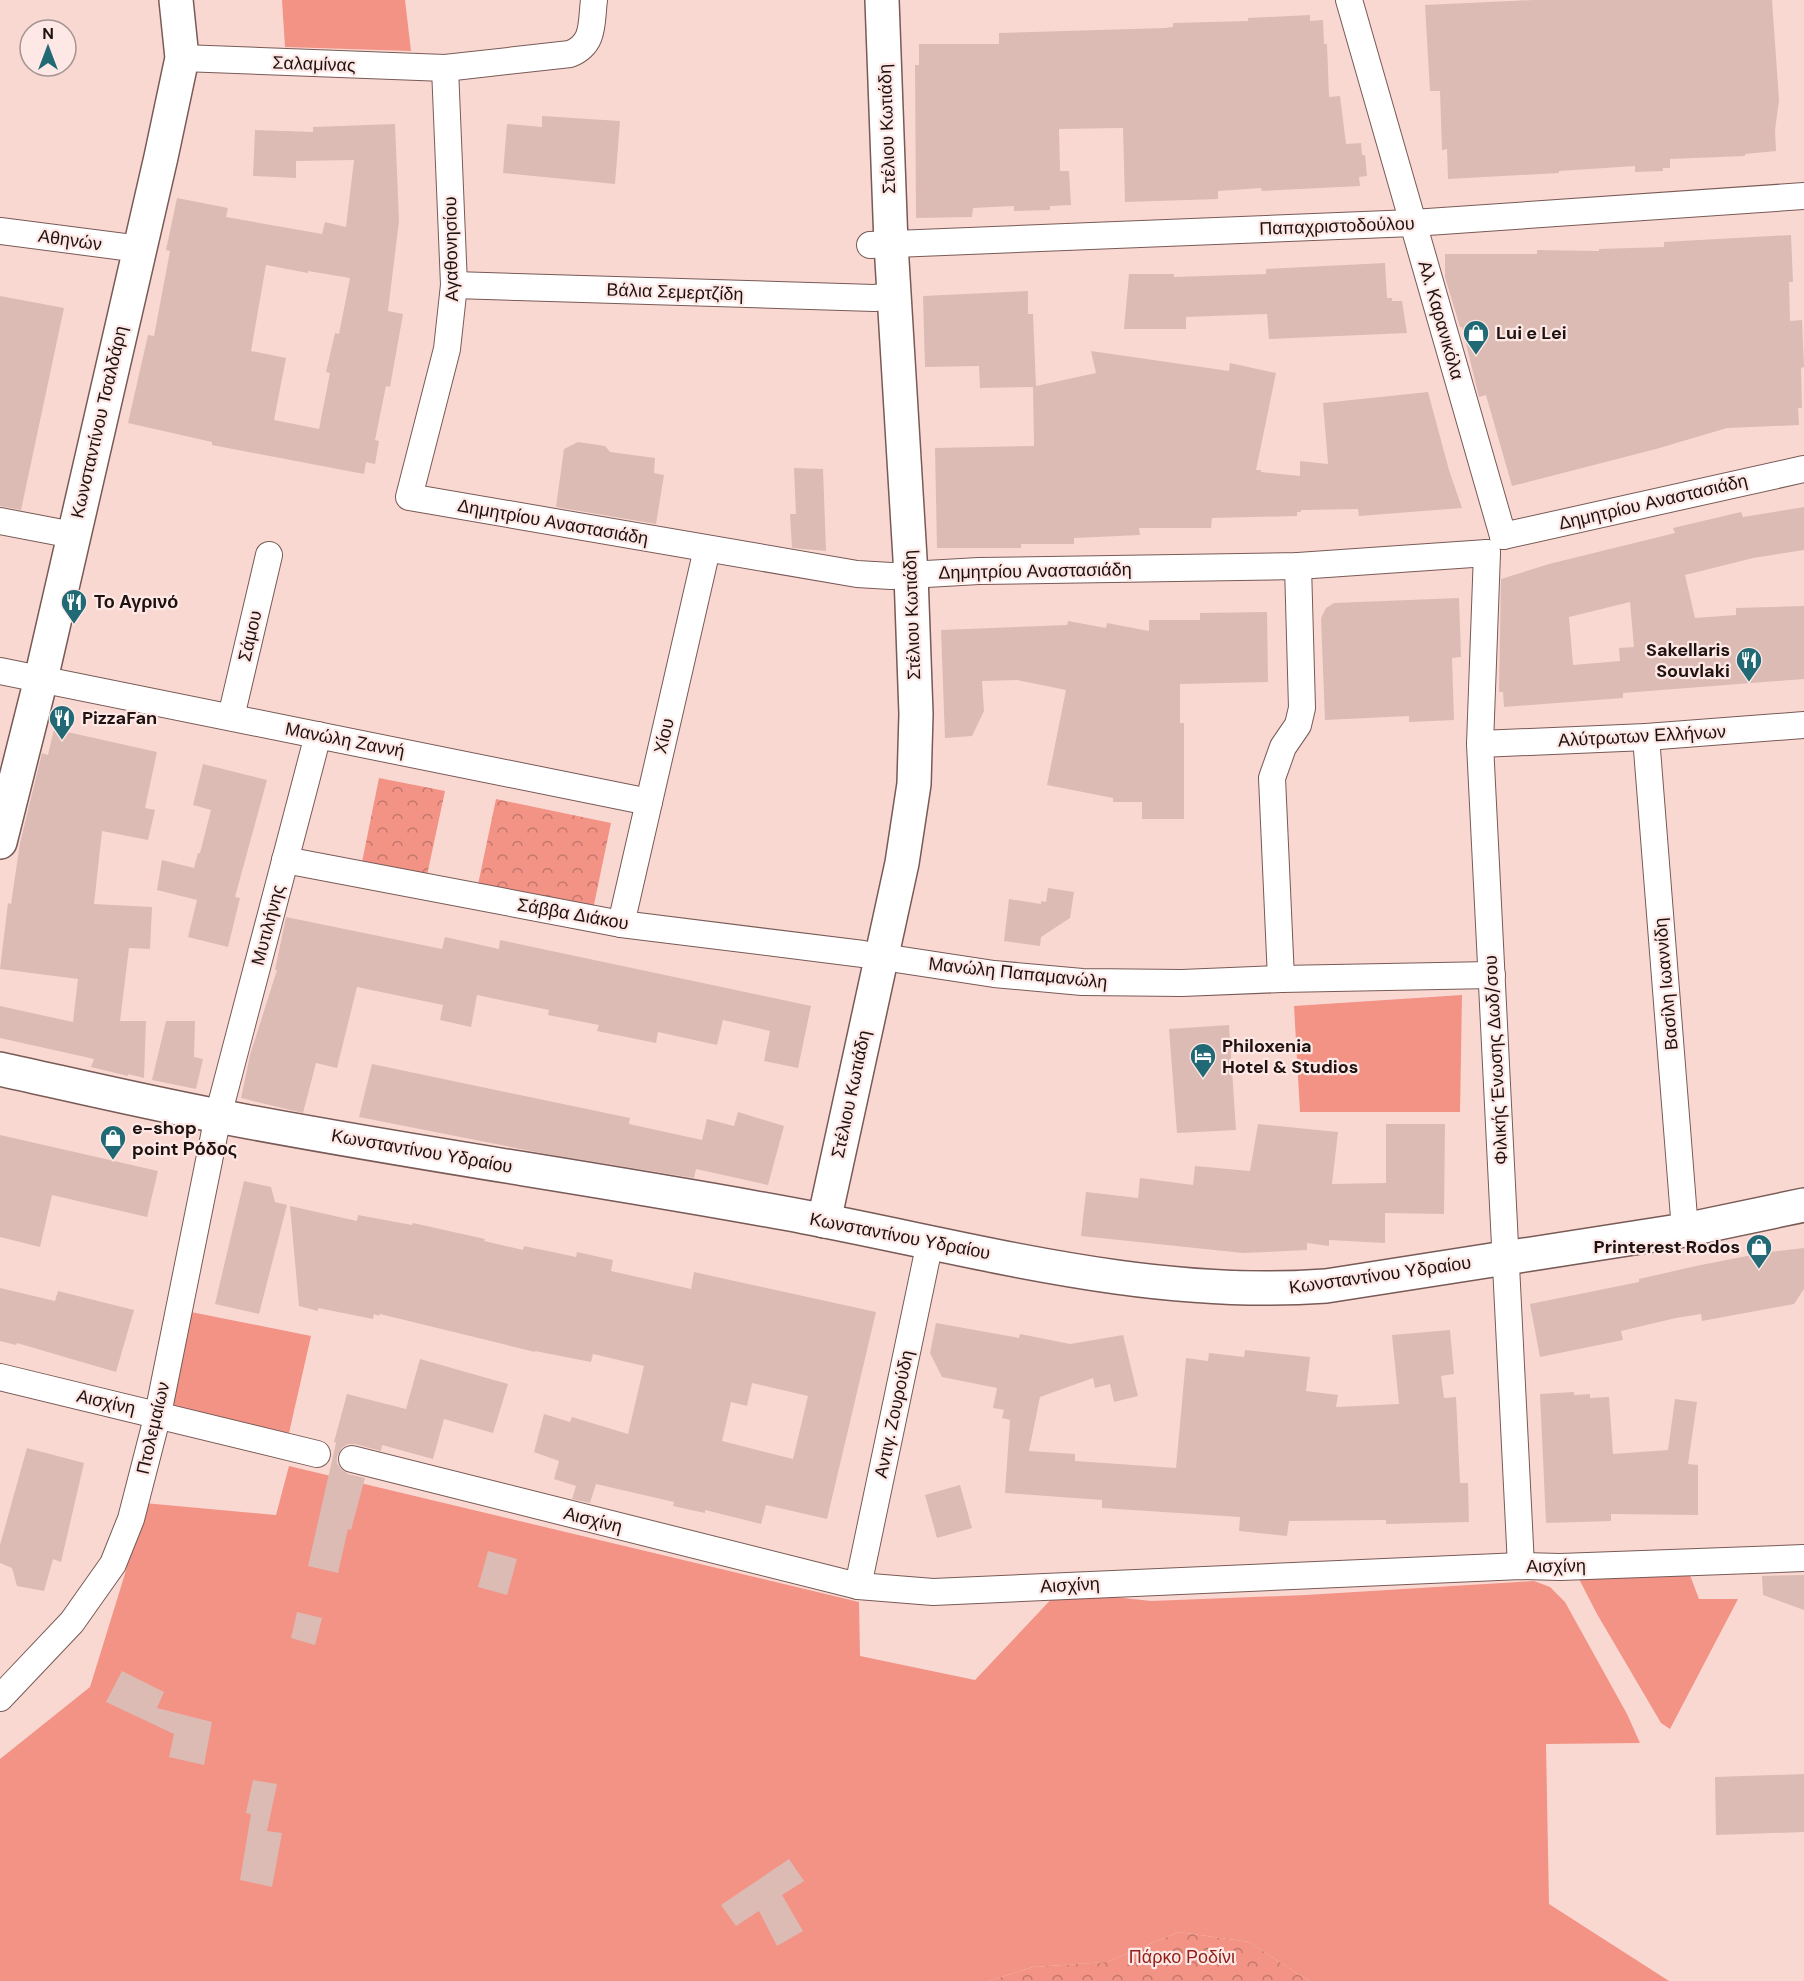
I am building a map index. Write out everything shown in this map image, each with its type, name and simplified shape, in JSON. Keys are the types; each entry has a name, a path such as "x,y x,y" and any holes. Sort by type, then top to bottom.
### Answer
{"street":[{"name":"Κωνσταντίνου Τσαλδάρη","path":"0,842 41,679 182,58 177,0"},
{"name":"Σαλαμίνας","path":"182,58 445,68 570,54 582,49 589,40 594,0"},
{"name":"Στέλιου Κωτιάδη","path":"814,1219 872,956 902,863 914,784 916,714 901,575 881,244 862,0"},
{"name":"Στέλιου Κωτιάδη","path":"881,244 882,0"},
{"name":"Αλ. Καρανικόλα","path":"1349,0 1413,223 1495,545"},
{"name":"Αγαθονησίου","path":"409,497 447,349 454,285 445,68"},
{"name":"Παπαχριστοδούλου","path":"881,244 1413,223 1804,196"},
{"name":"Αθηνών","path":"0,231 140,249"},
{"name":"Βάλια Σεμερτζίδη","path":"454,285 884,297"},
{"name":"Δημητρίου Αναστασιάδη","path":"409,497 830,570 901,575 991,571 1298,566 1495,545 1804,469"},
{"path":"0,521 73,535"},
{"name":"Φιλικής Ένωσης Δωδ/σου","path":"1495,545 1480,744 1521,1566"},
{"name":"Χίου","path":"621,924 707,549"},
{"name":"Σάμου","path":"231,717 268,555"},
{"path":"1281,979 1272,778 1283,747 1298,725 1302,708 1298,566"},
{"name":"Μανώλη Ζαννή","path":"0,671 649,802"},
{"name":"Αλύτρωτων Ελλήνων","path":"1480,744 1646,737 1804,726"},
{"name":"Μυτιλήνης","path":"218,1116 318,735"},
{"name":"Βασίλη Ιωαννίδη","path":"1646,737 1685,1230"},
{"name":"Σάββα Διάκου","path":"285,860 621,924 872,956"},
{"name":"Μανώλη Παπαμανώλη","path":"872,956 994,974 1082,982 1182,983 1492,975"},
{"name":"Κωνσταντίνου Υδραίου","path":"0,1069 218,1116 814,1219 1049,1266 1171,1285 1284,1289 1326,1286 1685,1230 1804,1205"},
{"name":"Πτολεμαίων","path":"2,1694 72,1622 113,1564 131,1519 158,1414 218,1116"},
{"name":"Αντιγ. Ζουρούδη","path":"858,1586 930,1242"},
{"name":"Αισχίνη","path":"0,1377 317,1454"},
{"name":"Αισχίνη","path":"352,1459 858,1586 933,1592 1521,1566 1560,1567 1804,1558"}],"green space":[{"path":"282,0 405,0 411,51 285,47"},
{"path":"379,778 445,791 426,880 361,867"},
{"path":"496,799 611,823 591,919 476,894"},
{"path":"1462,995 1460,1112 1300,1112 1294,1006"},
{"path":"186,1311 311,1336 289,1433 164,1406"},
{"path":"289,1466 859,1602 860,1656 975,1680 1059,1591 1151,1601 1306,1595 1534,1581 1550,1587 1565,1602 1627,1714 1640,1743 1546,1744 1549,1904 1669,1981 1309,1981 1249,1942 1179,1932 1107,1962 1033,1967 989,1981 0,1981 0,1759 90,1687 144,1503 276,1515"},
{"path":"1688,1570 1699,1599 1738,1599 1670,1729 1661,1723 1579,1579"},
{"name":"Πάρκο Ροδίνι","path":"1179,1932 1249,1942 1309,1981 989,1981 1033,1967 1107,1962"}],"building":[{"path":"1533,0 1772,0 1779,100 1775,130 1776,151 1745,154 1745,156 1670,159 1670,168 1663,168 1663,171 1635,172 1635,166 1448,179 1447,149 1442,150 1440,91 1430,91 1425,5"},
{"path":"1310,15 1310,21 1323,20 1324,44 1327,44 1329,97 1340,96 1346,144 1361,143 1362,155 1365,155 1367,176 1359,177 1360,186 1262,191 1261,188 1218,191 1218,199 1125,202 1123,128 1059,129 1060,171 1069,171 1071,205 1050,206 1050,210 1014,211 1014,206 973,208 972,217 916,218 915,65 919,65 919,44 999,44 999,33 1165,28 1173,27 1173,23 1248,21 1248,18"},
{"path":"542,116 620,121 615,184 503,173 507,124 542,127"},
{"path":"395,124 399,221 388,311 403,314 390,387 386,386 375,440 379,441 375,464 366,462 364,474 212,445 212,442 128,423 148,335 154,336 170,251 166,250 177,198 228,208 226,217 322,234 325,222 346,227 354,160 296,161 296,178 253,176 255,130 313,132 313,127","holes":["266,265 308,273 308,271 350,278 339,334 335,333 326,372 330,373 319,429 274,420 286,358 251,351"]},
{"path":"1791,235 1793,282 1789,282 1790,321 1802,320 1804,367 1801,368 1802,408 1798,408 1799,425 1727,428 1512,486 1486,395 1479,397 1462,327 1460,327 1445,277 1445,254 1537,254 1537,250 1599,251 1599,249 1664,247 1664,242"},
{"path":"1385,263 1387,298 1392,298 1392,301 1402,301 1407,333 1269,339 1267,314 1186,317 1186,329 1124,329 1129,274 1174,274 1174,277 1266,274 1266,269"},
{"path":"1028,291 1028,314 1033,314 1036,386 1096,373 1091,351 1229,371 1230,363 1276,373 1256,470 1261,470 1261,472 1300,476 1300,461 1328,464 1323,403 1428,392 1462,508 1359,516 1358,509 1301,510 1297,512 1297,516 1212,518 1211,528 1139,528 1140,535 1074,538 1074,544 1021,544 1021,548 937,548 935,448 1034,446 1033,387 980,388 979,366 925,367 923,296"},
{"path":"0,296 64,308 21,510 0,506"},
{"path":"578,442 605,446 610,452 655,458 654,473 664,475 656,524 556,507 564,449"},
{"path":"794,468 823,469 826,551 792,548 790,514 796,514"},
{"path":"1804,507 1804,550 1753,558 1685,575 1695,618 1736,615 1736,608 1804,606 1804,679 1623,693 1623,698 1504,707 1503,692 1499,692 1501,579 1549,564 1675,533 1673,528 1741,512 1743,517","holes":["1630,602 1634,647 1619,648 1620,661 1573,665 1569,617"]},
{"path":"1459,598 1461,657 1452,658 1454,720 1409,722 1409,716 1325,720 1321,618 1326,608 1334,603"},
{"path":"1267,612 1268,682 1180,684 1180,723 1184,723 1184,819 1142,819 1142,802 1113,802 1113,798 1047,785 1066,690 1017,680 982,681 984,711 972,736 945,738 941,630 1067,625 1068,621 1106,628 1107,623 1149,631 1149,620 1200,620 1200,613"},
{"path":"54,729 157,752 145,808 155,810 148,840 102,831 94,904 152,907 150,949 129,948 120,1021 146,1021 144,1078 91,1067 94,1059 0,1038 0,1006 73,1022 78,979 0,969 8,903 11,904 20,843 42,753 48,755"},
{"path":"203,764 267,780 235,897 240,898 228,947 188,937 197,900 157,890 162,860 194,868 198,853 200,853 211,810 193,805"},
{"path":"1048,888 1074,892 1070,918 1041,937 1040,946 1004,941 1009,899 1041,904 1041,901 1046,902"},
{"path":"286,917 442,949 445,937 499,949 500,940 811,1006 798,1068 764,1061 770,1031 723,1020 717,1045 658,1032 656,1043 597,1031 599,1025 548,1015 549,1010 477,995 471,1027 440,1020 443,1005 357,987 337,1068 316,1063 303,1113 241,1098 250,1055 277,970 275,970"},
{"path":"166,1021 195,1021 194,1057 203,1059 196,1089 152,1080"},
{"name":"Philoxenia Hotel & Studios","path":"1229,1025 1236,1130 1177,1133 1169,1029"},
{"path":"372,1064 630,1118 629,1124 702,1140 707,1119 734,1126 738,1112 784,1126 768,1185 696,1169 694,1178 541,1153 359,1117"},
{"path":"1258,1124 1338,1132 1332,1184 1386,1183 1386,1124 1445,1124 1444,1214 1385,1213 1385,1243 1329,1240 1329,1246 1307,1243 1307,1250 1243,1253 1081,1236 1086,1192 1138,1198 1140,1178 1193,1185 1195,1166 1250,1171"},
{"path":"0,1135 158,1171 147,1217 52,1195 40,1247 0,1237"},
{"path":"244,1181 271,1187 275,1202 287,1205 259,1314 215,1304"},
{"path":"290,1206 357,1221 358,1215 412,1225 413,1223 523,1250 524,1246 576,1257 577,1252 613,1260 611,1271 691,1289 694,1272 876,1312 827,1519 766,1505 761,1524 705,1510 705,1513 673,1506 674,1502 596,1484 590,1503 572,1499 576,1486 554,1479 559,1461 534,1452 544,1414 570,1422 572,1417 628,1434 644,1366 593,1354 591,1362 535,1352 380,1314 379,1316 374,1314 373,1319 299,1306","holes":["752,1383 808,1396 793,1459 722,1441 731,1402 747,1406"]},
{"path":"1804,1248 1804,1289 1794,1304 1702,1321 1701,1314 1676,1318 1621,1331 1623,1340 1540,1357 1530,1304 1639,1282 1639,1279 1696,1266 1762,1253"},
{"path":"0,1288 55,1301 58,1291 134,1310 116,1372 17,1343 16,1345 0,1341"},
{"path":"936,1323 1019,1338 1020,1334 1070,1344 1123,1335 1138,1396 1114,1402 1110,1384 1095,1388 1093,1378 1040,1397 1029,1451 1075,1454 1075,1461 1176,1468 1186,1358 1208,1361 1209,1353 1244,1357 1245,1350 1310,1357 1306,1391 1338,1395 1336,1407 1399,1404 1392,1335 1450,1330 1454,1374 1441,1376 1444,1398 1456,1397 1460,1483 1468,1483 1469,1522 1386,1524 1386,1520 1289,1521 1287,1536 1239,1531 1240,1517 1102,1508 1102,1500 1005,1493 1010,1420 1002,1418 1004,1410 993,1408 997,1388 942,1377 930,1353"},
{"path":"420,1359 508,1384 493,1433 444,1419 433,1459 382,1445 381,1451 355,1444 348,1444 342,1448 337,1456 337,1463 341,1469 348,1474 365,1478 351,1530 348,1529 338,1573 308,1566 336,1443 334,1442 347,1394 406,1409"},
{"path":"1574,1392 1574,1395 1590,1394 1590,1398 1609,1397 1613,1454 1668,1450 1675,1399 1697,1402 1688,1464 1698,1465 1698,1515 1611,1514 1611,1521 1546,1523 1540,1394"},
{"path":"27,1448 84,1463 61,1562 53,1559 44,1591 17,1586 12,1568 0,1563 0,1545"},
{"path":"960,1485 972,1528 937,1538 925,1495"},
{"path":"488,1551 517,1559 507,1595 478,1587"},
{"path":"1804,1575 1804,1610 1763,1595 1762,1576"},
{"path":"297,1612 322,1618 315,1645 291,1638"},
{"path":"122,1671 164,1692 157,1708 212,1722 204,1765 169,1757 174,1734 106,1702"},
{"path":"1804,1774 1804,1832 1716,1835 1715,1777"},
{"path":"253,1780 277,1784 267,1831 282,1833 272,1887 240,1880 251,1814 246,1813"},
{"path":"789,1859 804,1881 782,1895 803,1931 777,1946 759,1911 736,1926 721,1905"}],"place":[{"name":"Lui e Lei","path":"1476,356"},
{"name":"Το Αγρινό","path":"74,625"},
{"name":"Sakellaris Souvlaki","path":"1749,683"},
{"name":"PizzaFan","path":"62,741"},
{"name":"Philoxenia Hotel & Studios","path":"1203,1079"},
{"name":"e-shop point Ρόδος","path":"113,1161"},
{"name":"Printerest Rodos","path":"1759,1270"}]}
